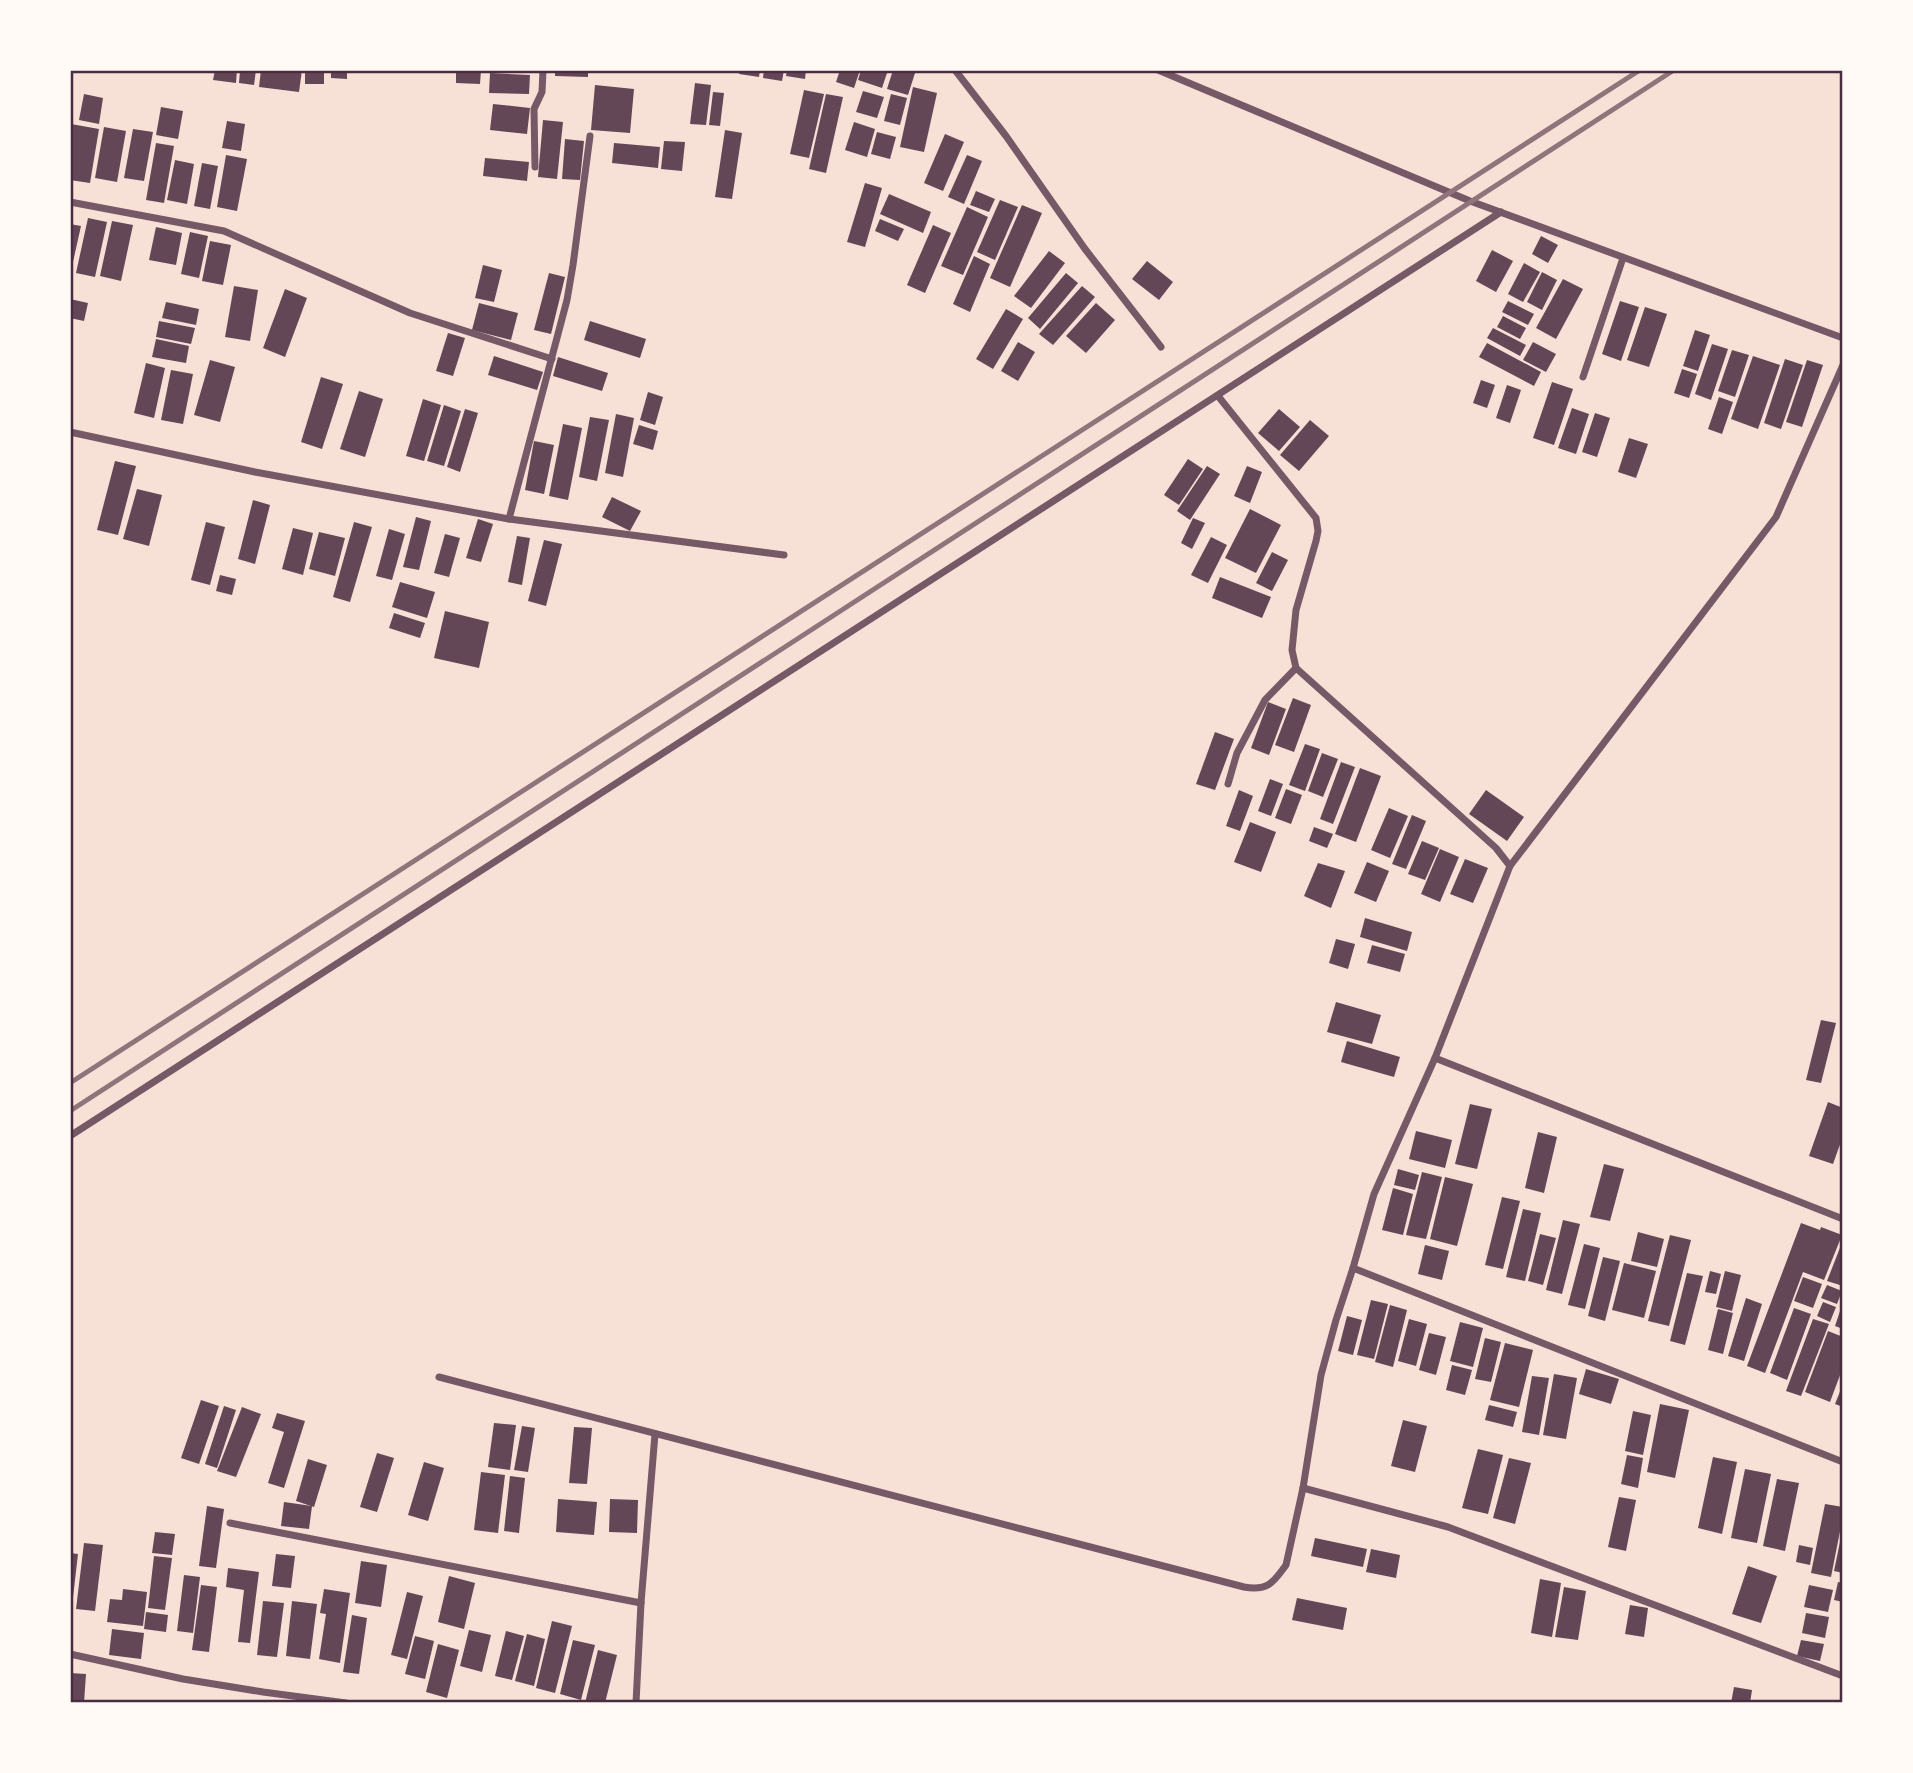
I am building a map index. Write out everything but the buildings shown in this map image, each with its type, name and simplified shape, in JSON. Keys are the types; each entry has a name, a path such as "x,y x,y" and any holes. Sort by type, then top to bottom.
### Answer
{"street":[{"path":"535,167 534,109 542,92 543,70"},
{"path":"955,70 1006,136 1085,249 1161,347"},
{"path":"1158,70 1501,212 1843,338"},
{"path":"509,519 567,300 590,136"},
{"path":"70,202 224,231 410,313 552,359"},
{"path":"70,1136 1501,212"},
{"path":"1583,377 1623,258"},
{"path":"439,1377 1254,1588 1271,1584 1286,1565 1303,1488 1321,1375 1374,1194 1435,1058 1510,866 1776,517 1843,365"},
{"path":"1218,396 1316,518 1316,541 1296,610 1292,649 1296,668 1496,848 1510,866"},
{"path":"70,432 255,472 509,519 784,555"},
{"path":"1228,784 1237,753 1265,700 1296,668"},
{"path":"1435,1058 1843,1219"},
{"path":"1353,1268 1843,1462"},
{"path":"636,1703 655,1434"},
{"path":"1303,1488 1448,1527 1843,1676"},
{"path":"230,1523 641,1603"},
{"path":"70,1654 183,1679 345,1703"}],"railway":[{"path":"70,1083 1640,70"},
{"path":"70,1111 1674,70"}]}
